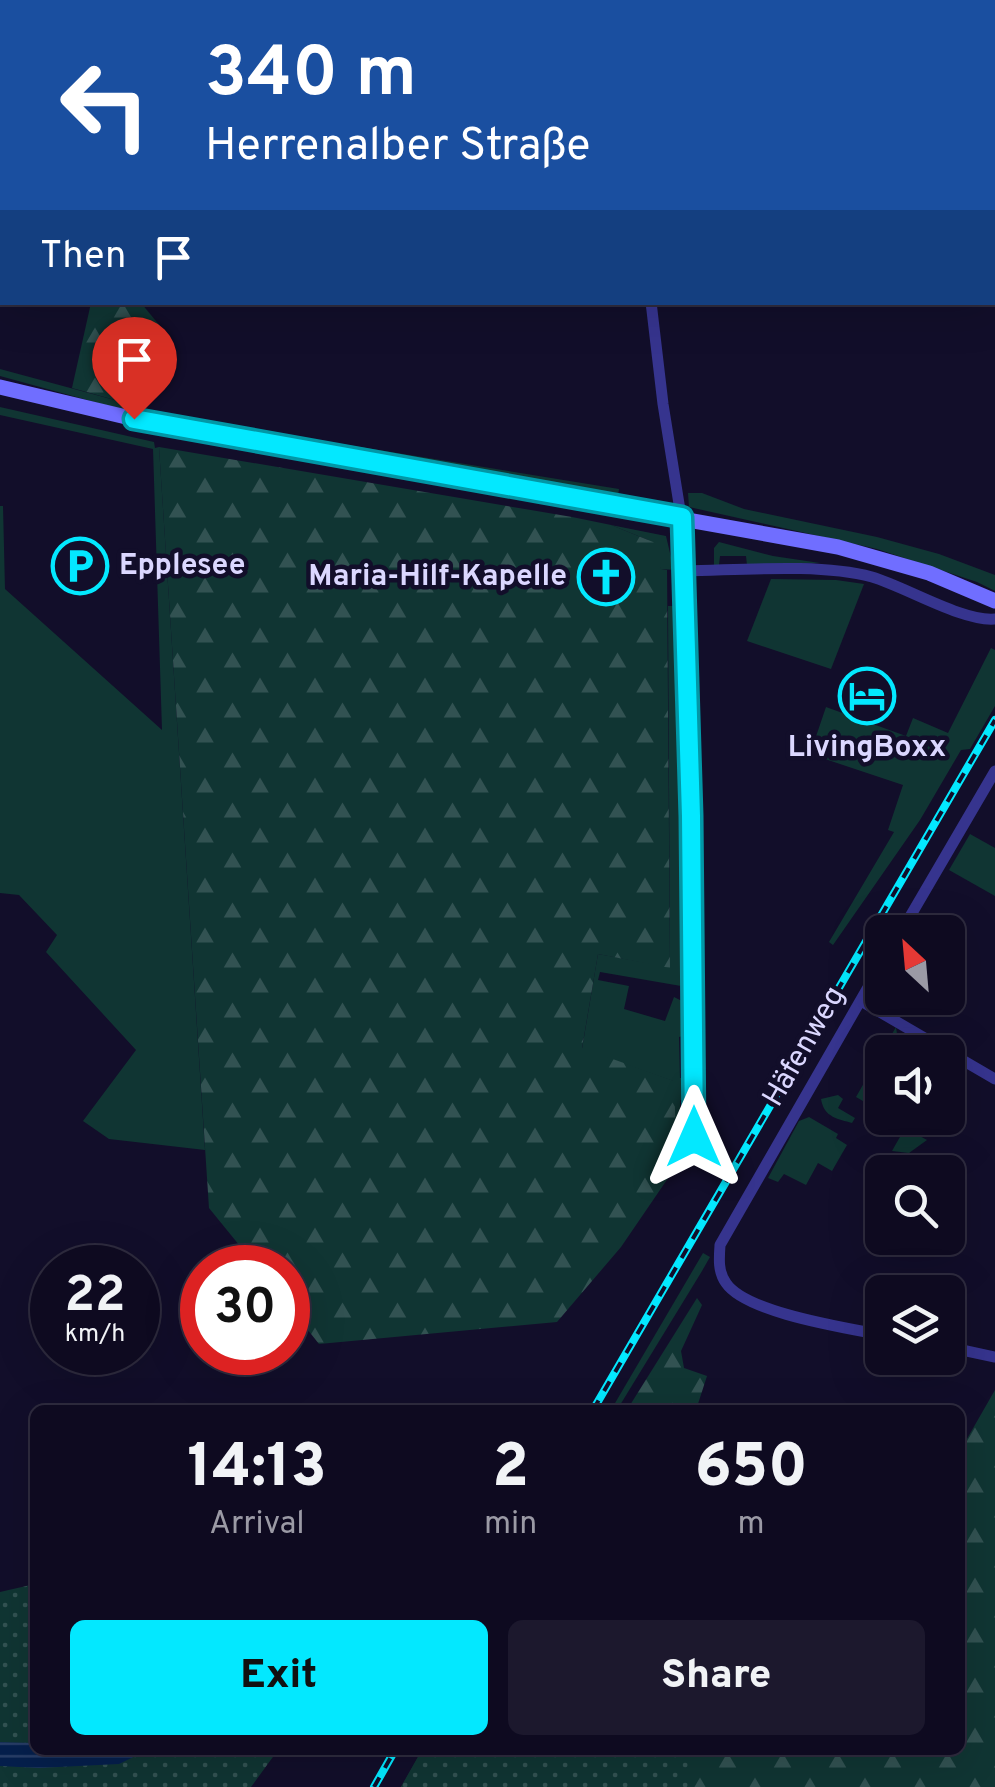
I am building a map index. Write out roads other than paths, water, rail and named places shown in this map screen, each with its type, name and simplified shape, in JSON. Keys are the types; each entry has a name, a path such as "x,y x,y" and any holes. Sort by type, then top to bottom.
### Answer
{"main road":[{"path":"3,385 164,426 820,543 929,573 995,602"}],"street":[{"path":"651,305 686,570 694,1137"},
{"path":"686,570 840,571 871,577 975,618 993,620"},
{"path":"911,915 995,771"},
{"name":"Häfenweg","path":"865,994 737,1213 720,1245 718,1263 727,1286 746,1298 788,1315 865,1331"},
{"path":"861,1001 995,1079"},
{"path":"965,1351 995,1357"}],"water":[{"path":"0,1742 30,1743 30,1755 138,1755 119,1764 0,1766"}],"railway":[{"path":"596,1405 995,720"},
{"path":"374,1787 392,1755"}],"place":[{"name":"Epplesee","path":"80,566"},
{"name":"Maria-Hilf-Kapelle","path":"606,577"},
{"name":"LivingBoxx","path":"867,696"}]}
